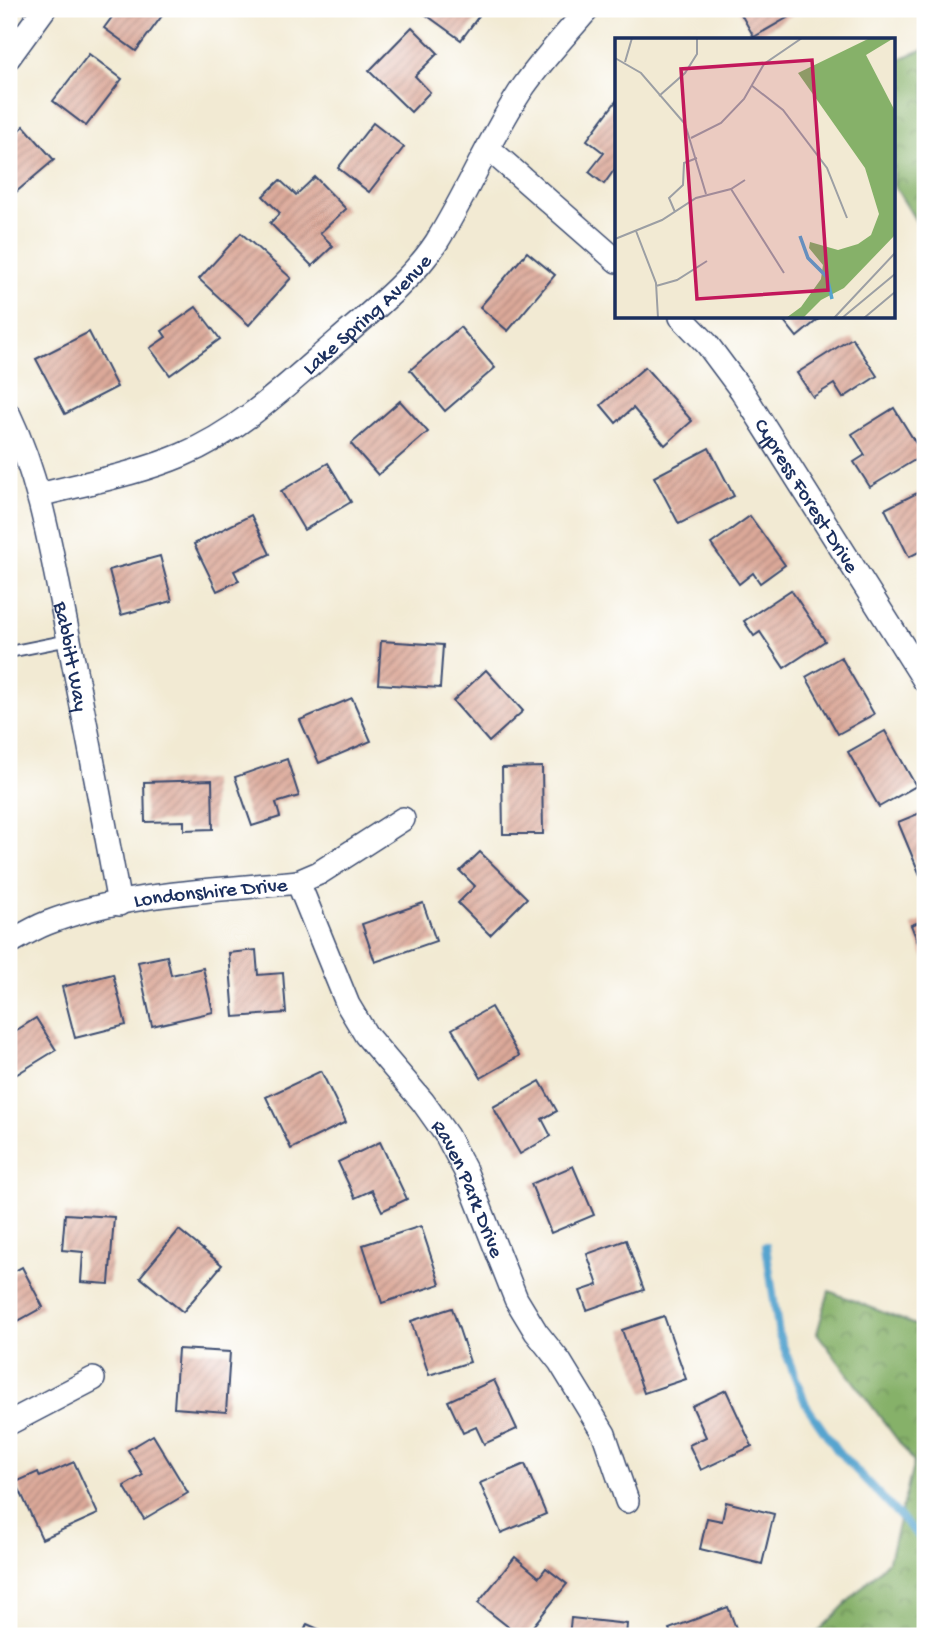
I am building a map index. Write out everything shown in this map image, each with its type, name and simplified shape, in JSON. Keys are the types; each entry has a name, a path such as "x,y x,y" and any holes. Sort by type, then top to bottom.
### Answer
{"street":[{"path":"9,57 44,9"},
{"name":"Lake Spring Avenue","path":"39,495 138,470 181,456 217,438 261,407 359,322 411,272 434,245 524,87 588,9"},
{"path":"488,148 615,259"},
{"name":"Cypress Forest Drive","path":"682,318 707,344 742,391 925,681"},
{"name":"Babbitt Way","path":"9,415 25,449 39,495 97,777 119,904"},
{"name":"Londonshire Drive","path":"9,943 47,923 95,908 144,899 298,882 319,873 403,819"},
{"name":"Raven Park Drive","path":"298,882 348,1005 366,1035 408,1083 447,1136 465,1170 516,1299 536,1332 560,1362 604,1434 627,1501"},
{"path":"9,1423 93,1379"}],"lane":[{"path":"9,652 69,639"}],"green space":[{"path":"925,49 925,236 895,187 895,61"},
{"path":"829,1291 925,1329 925,1636 814,1636 889,1560 914,1462 817,1333"}],"building":[{"path":"118,9 167,9 136,51 104,28"},
{"path":"418,9 484,9 461,40"},
{"path":"738,9 797,9 799,11 754,37"},
{"path":"412,27 438,53 415,76 430,92 411,112 369,71"},
{"path":"89,54 122,79 86,126 53,101"},
{"path":"615,103 615,169 604,184 589,172 604,153 587,140"},
{"path":"373,123 404,147 369,192 338,168"},
{"path":"24,126 54,160 9,198 9,140"},
{"path":"315,177 346,209 320,233 333,246 312,266 270,223 280,213 263,196 280,180 296,195"},
{"path":"241,233 291,278 249,325 199,279"},
{"path":"527,252 555,275 508,331 480,307"},
{"path":"196,307 220,339 170,375 150,348 166,337 162,331"},
{"path":"782,318 820,318 797,337"},
{"path":"460,327 495,368 445,411 410,370"},
{"path":"89,332 117,387 65,414 36,359"},
{"path":"852,338 877,376 843,398 834,384 813,397 797,373"},
{"path":"645,367 692,421 665,445 633,408 616,423 601,405"},
{"path":"400,401 428,432 378,475 351,444"},
{"path":"894,408 923,455 870,487 854,462 865,455 852,434"},
{"path":"709,448 734,496 679,524 654,477"},
{"path":"328,463 351,502 304,530 281,491"},
{"path":"925,489 925,549 909,557 885,509"},
{"path":"251,515 270,554 234,571 239,581 217,591 194,544"},
{"path":"750,516 785,565 760,583 753,573 739,584 711,544"},
{"path":"160,556 172,601 121,615 109,570"},
{"path":"791,590 825,641 784,668 760,632 754,636 744,621"},
{"path":"381,641 443,645 440,688 378,684"},
{"path":"841,657 874,714 838,734 806,677"},
{"path":"486,670 523,711 489,742 453,701"},
{"path":"352,698 371,741 319,763 300,720"},
{"path":"885,731 916,786 879,807 848,752"},
{"path":"287,759 299,796 276,803 280,817 252,826 235,777"},
{"path":"542,767 543,834 503,834 502,768"},
{"path":"212,780 213,829 184,830 184,821 145,822 144,782"},
{"path":"925,811 925,887 898,822"},
{"path":"480,852 527,898 490,935 458,903 475,886 460,871"},
{"path":"423,903 436,941 375,962 362,924"},
{"path":"925,920 925,960 911,925"},
{"path":"256,950 258,975 283,973 286,1013 234,1017 229,953"},
{"path":"167,956 171,975 203,968 213,1012 152,1026 138,962"},
{"path":"113,974 126,1025 75,1038 62,987"},
{"path":"491,1007 519,1056 481,1078 452,1029"},
{"path":"36,1018 56,1050 9,1079 9,1035"},
{"path":"321,1071 346,1122 291,1149 266,1097"},
{"path":"540,1081 557,1111 542,1119 551,1136 520,1154 493,1107"},
{"path":"380,1142 407,1199 382,1211 372,1190 355,1198 338,1162"},
{"path":"573,1166 594,1215 551,1233 531,1184"},
{"path":"65,1214 114,1217 109,1284 81,1282 83,1252 62,1250"},
{"path":"421,1226 440,1284 382,1303 363,1245"},
{"path":"179,1230 222,1265 183,1312 140,1277"},
{"path":"626,1240 644,1290 587,1310 580,1291 598,1285 587,1254"},
{"path":"22,1267 43,1307 9,1326 9,1274"},
{"path":"452,1308 470,1362 429,1375 411,1321"},
{"path":"664,1316 686,1379 644,1393 622,1330"},
{"path":"178,1349 230,1352 226,1412 174,1408"},
{"path":"494,1380 517,1429 484,1444 476,1427 463,1433 448,1401"},
{"path":"726,1390 752,1446 701,1470 689,1445 706,1437 692,1406"},
{"path":"153,1435 188,1493 144,1519 124,1486 143,1475 128,1450"},
{"path":"74,1462 98,1514 42,1539 16,1482 38,1472 40,1477"},
{"path":"525,1464 546,1514 501,1533 480,1483"},
{"path":"726,1502 774,1514 762,1564 700,1549 707,1518 722,1521"},
{"path":"515,1557 539,1577 546,1568 567,1584 525,1636 520,1636 478,1603"},
{"path":"728,1607 739,1636 672,1636 669,1629"},
{"path":"571,1618 627,1624 626,1636 569,1636"},
{"path":"307,1624 334,1636 302,1636"}],"waterway":[{"path":"766,1246 779,1335 806,1405 837,1450 925,1543"}]}
